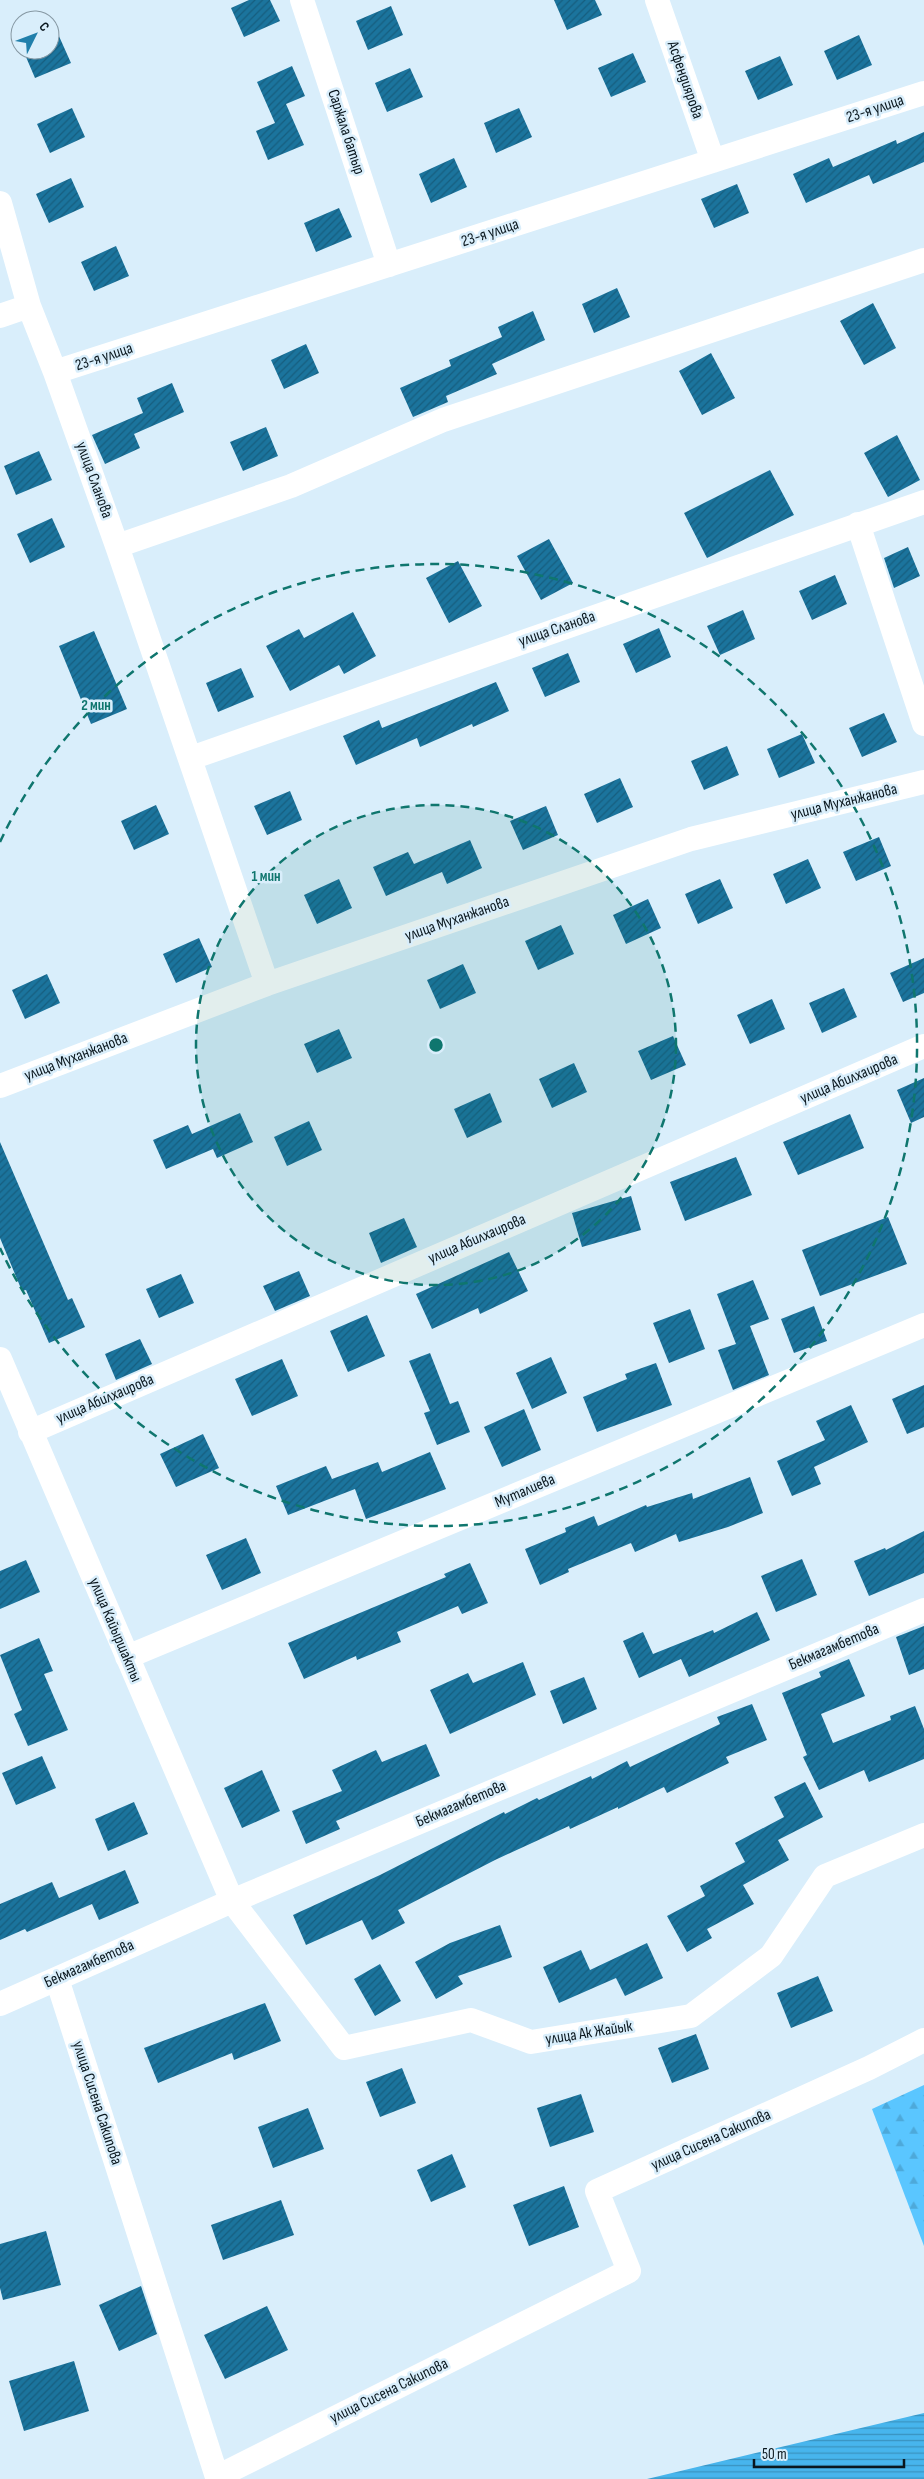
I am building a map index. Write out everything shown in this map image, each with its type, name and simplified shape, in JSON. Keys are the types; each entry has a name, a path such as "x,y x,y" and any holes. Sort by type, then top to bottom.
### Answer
{"street":[{"name":"Саржала батыр","path":"302,0 389,265"},
{"name":"Асфендиярова","path":"657,0 713,161"},
{"name":"23-я улица","path":"55,372 924,93"},
{"name":"улица Сланова","path":"0,202 29,306 55,372 117,546 267,984"},
{"path":"117,546 291,486 443,420 924,260"},
{"path":"0,316 29,306"},
{"name":"улица Сланова","path":"191,758 924,502"},
{"path":"858,524 924,724"},
{"name":"улица Муханжанова","path":"0,1086 267,984 690,839 924,782"},
{"name":"улица Абилхаирова","path":"30,1432 924,1046"},
{"name":"Муталиева","path":"127,1657 924,1325"},
{"name":"улица Кайыршакты","path":"0,1359 232,1901"},
{"name":"Бекмагамбетова","path":"0,2004 232,1901 924,1610"},
{"name":"улица Ак Жайык","path":"232,1901 344,2048 471,2020 531,2042 690,2016 771,1956 825,1876 924,1835"},
{"name":"улица Сисена Сакипова","path":"57,1979 212,2478 630,2271 597,2191 869,2068 924,2040"}],"green space":[{"path":"924,2085 924,2246 872,2109"}],"shaded area":[{"path":"924,2413 924,2479 647,2479"}],"building":[{"path":"249,0 270,0 280,21 244,37 231,8"},
{"path":"554,0 595,0 602,15 567,30"},
{"path":"391,6 403,35 368,50 356,21"},
{"path":"859,35 872,65 837,80 824,51"},
{"path":"60,38 71,63 35,78 27,60 60,60"},
{"path":"633,53 646,82 611,97 598,68"},
{"path":"780,56 793,85 758,100 745,71"},
{"path":"292,66 305,96 286,104 304,145 268,160 256,131 275,123 257,82"},
{"path":"410,68 423,97 387,112 375,83"},
{"path":"72,108 85,137 50,153 37,124"},
{"path":"519,108 532,137 496,153 484,123"},
{"path":"924,132 924,162 873,184 869,175 806,203 793,174 829,158 833,167 896,140 897,144"},
{"path":"454,158 467,187 431,203 419,174"},
{"path":"71,178 84,207 49,223 36,194"},
{"path":"737,184 749,213 714,228 701,199"},
{"path":"339,208 352,237 316,252 304,223"},
{"path":"116,246 129,276 94,291 81,262"},
{"path":"617,288 630,317 594,333 582,304"},
{"path":"873,303 896,348 864,365 840,321"},
{"path":"533,311 545,340 492,364 497,374 446,396 448,402 413,417 400,388 451,366 449,360 502,337 498,327"},
{"path":"306,344 319,373 284,389 271,360"},
{"path":"711,353 735,398 702,415 679,371"},
{"path":"172,383 184,412 134,434 140,448 105,464 92,435 143,413 137,398"},
{"path":"266,427 278,456 243,471 230,442"},
{"path":"897,435 920,480 888,497 864,453"},
{"path":"39,451 52,480 16,495 4,466"},
{"path":"770,470 794,515 707,558 684,513"},
{"path":"52,518 65,547 30,563 17,534"},
{"path":"549,539 573,583 541,600 517,556"},
{"path":"908,547 920,576 894,588 884,558"},
{"path":"458,561 482,606 449,623 426,578"},
{"path":"835,575 847,604 812,620 799,591"},
{"path":"743,610 755,639 720,655 707,626"},
{"path":"353,612 376,656 344,674 339,665 290,691 266,646 299,629 304,638"},
{"path":"659,628 671,657 636,673 623,644"},
{"path":"94,631 127,709 91,724 59,646"},
{"path":"568,653 580,682 545,697 532,668"},
{"path":"241,668 254,697 218,712 206,683"},
{"path":"496,682 509,711 473,727 472,724 420,747 417,738 356,765 343,736 379,720 382,728"},
{"path":"884,713 897,742 862,757 849,728"},
{"path":"802,734 815,763 779,778 767,749"},
{"path":"727,746 739,775 704,790 691,761"},
{"path":"620,778 633,807 597,823 584,794"},
{"path":"290,791 302,820 267,835 254,806"},
{"path":"156,805 169,834 134,850 121,821"},
{"path":"546,806 558,835 523,850 510,821"},
{"path":"879,837 891,866 856,881 843,852"},
{"path":"470,840 482,868 447,884 442,872 386,896 373,867 408,852 414,864"},
{"path":"808,859 821,888 786,904 773,874"},
{"path":"339,879 352,908 317,924 304,895"},
{"path":"720,879 733,908 698,924 685,894"},
{"path":"648,899 661,928 626,944 613,915"},
{"path":"561,925 574,954 538,970 525,941"},
{"path":"199,938 212,967 176,983 163,954"},
{"path":"924,958 924,993 903,1002 890,973"},
{"path":"463,964 476,993 440,1009 427,980"},
{"path":"47,974 60,1003 25,1019 12,990"},
{"path":"844,988 857,1017 822,1033 809,1003"},
{"path":"772,999 785,1029 750,1044 737,1015"},
{"path":"339,1029 352,1058 317,1073 304,1044"},
{"path":"673,1036 686,1065 651,1080 638,1051"},
{"path":"574,1063 587,1092 552,1108 539,1079"},
{"path":"924,1078 924,1117 911,1123 897,1090"},
{"path":"490,1093 502,1122 467,1138 454,1109"},
{"path":"240,1113 253,1142 217,1158 213,1149 166,1169 153,1140 188,1125 192,1134"},
{"path":"850,1114 864,1148 798,1175 783,1142"},
{"path":"309,1121 322,1150 287,1166 274,1137"},
{"path":"0,1142 68,1300 72,1298 85,1327 49,1343 26,1290 22,1291 0,1238"},
{"path":"736,1157 752,1195 685,1221 670,1182"},
{"path":"631,1196 641,1230 582,1247 572,1213"},
{"path":"888,1217 907,1264 820,1296 802,1250"},
{"path":"404,1218 417,1247 381,1263 369,1233"},
{"path":"509,1252 528,1291 480,1314 478,1308 432,1329 416,1294"},
{"path":"299,1271 310,1296 275,1311 263,1286"},
{"path":"181,1274 194,1303 159,1318 146,1289"},
{"path":"753,1280 769,1319 750,1326 769,1375 733,1390 718,1350 736,1344 717,1294"},
{"path":"814,1306 827,1341 794,1353 781,1319"},
{"path":"690,1309 705,1349 669,1363 653,1323"},
{"path":"367,1315 385,1356 348,1372 330,1331"},
{"path":"140,1339 152,1364 116,1380 105,1354"},
{"path":"430,1353 450,1404 458,1401 470,1432 437,1445 424,1413 430,1411 409,1361"},
{"path":"551,1357 567,1393 532,1409 516,1373"},
{"path":"282,1359 298,1396 252,1416 235,1379"},
{"path":"656,1363 672,1405 597,1432 583,1397 627,1379 625,1374"},
{"path":"924,1385 924,1427 907,1434 892,1399"},
{"path":"851,1405 868,1442 814,1467 821,1484 792,1496 777,1461 825,1440 816,1421"},
{"path":"524,1409 541,1450 502,1467 484,1427"},
{"path":"203,1434 219,1468 176,1487 160,1454"},
{"path":"430,1452 446,1489 366,1519 355,1489 288,1515 276,1486 326,1466 332,1479 378,1462 382,1472"},
{"path":"750,1477 763,1513 728,1527 679,1542 676,1534 635,1552 631,1543 568,1569 569,1572 540,1585 525,1549 566,1532 565,1528 594,1516 598,1526 646,1505 647,1507 692,1493 693,1499"},
{"path":"924,1531 924,1573 869,1596 854,1561 885,1548 886,1550"},
{"path":"246,1538 261,1573 222,1590 206,1555"},
{"path":"802,1559 817,1595 776,1612 761,1576"},
{"path":"26,1560 40,1592 0,1609 0,1571"},
{"path":"470,1563 488,1603 462,1614 458,1606 397,1632 401,1642 357,1660 356,1656 304,1679 288,1643 446,1577 444,1574"},
{"path":"757,1612 770,1640 689,1677 681,1659 639,1678 623,1641 643,1632 653,1654 713,1630 714,1633"},
{"path":"924,1626 924,1669 909,1675 896,1637"},
{"path":"39,1638 53,1671 44,1674 68,1730 28,1746 14,1714 22,1710 0,1655"},
{"path":"849,1659 865,1696 821,1714 833,1743 891,1720 890,1716 915,1706 924,1729 924,1759 869,1782 864,1770 819,1790 803,1757 807,1755 782,1693 821,1677 819,1672"},
{"path":"523,1662 536,1695 450,1734 430,1690 468,1673 473,1683"},
{"path":"584,1677 597,1709 563,1724 550,1691"},
{"path":"752,1704 767,1740 726,1757 729,1763 667,1793 664,1787 618,1809 618,1807 570,1829 569,1826 495,1860 398,1910 405,1923 372,1940 362,1920 306,1945 293,1915 380,1875 504,1812 505,1814 537,1798 539,1800 591,1776 592,1779 627,1761 630,1767 720,1724 717,1717"},
{"path":"426,1744 440,1776 336,1821 340,1829 306,1844 292,1811 342,1791 332,1770 376,1750 382,1762"},
{"path":"42,1756 56,1788 16,1805 2,1773"},
{"path":"262,1770 280,1811 242,1828 224,1788"},
{"path":"805,1782 823,1817 778,1840 789,1860 743,1885 754,1904 707,1929 712,1938 687,1952 667,1916 705,1896 700,1886 745,1862 735,1843 784,1817 774,1797"},
{"path":"134,1802 148,1834 108,1851 95,1819"},
{"path":"125,1870 139,1903 99,1920 92,1904 27,1932 25,1929 0,1940 0,1904 52,1882 59,1898"},
{"path":"500,1925 512,1957 458,1976 463,1984 436,1999 415,1962 450,1943"},
{"path":"647,1943 663,1978 625,1996 616,1978 559,2003 543,1967 581,1950 590,1970"},
{"path":"380,1964 401,2001 375,2016 354,1979"},
{"path":"818,1976 833,2011 791,2028 777,1993"},
{"path":"265,2003 281,2041 234,2060 232,2053 158,2083 144,2048"},
{"path":"696,2034 709,2069 672,2083 658,2048"},
{"path":"402,2068 416,2103 380,2117 366,2082"},
{"path":"581,2094 594,2132 550,2147 537,2108"},
{"path":"308,2108 324,2149 273,2168 258,2127"},
{"path":"452,2154 466,2187 431,2202 417,2170"},
{"path":"564,2186 579,2227 529,2246 513,2205"},
{"path":"281,2200 294,2235 223,2260 211,2225"},
{"path":"46,2231 61,2285 3,2300 0,2288 0,2244"},
{"path":"141,2286 157,2334 119,2351 99,2305"},
{"path":"267,2306 288,2350 225,2379 204,2335"},
{"path":"74,2361 89,2411 24,2431 9,2381"}]}
